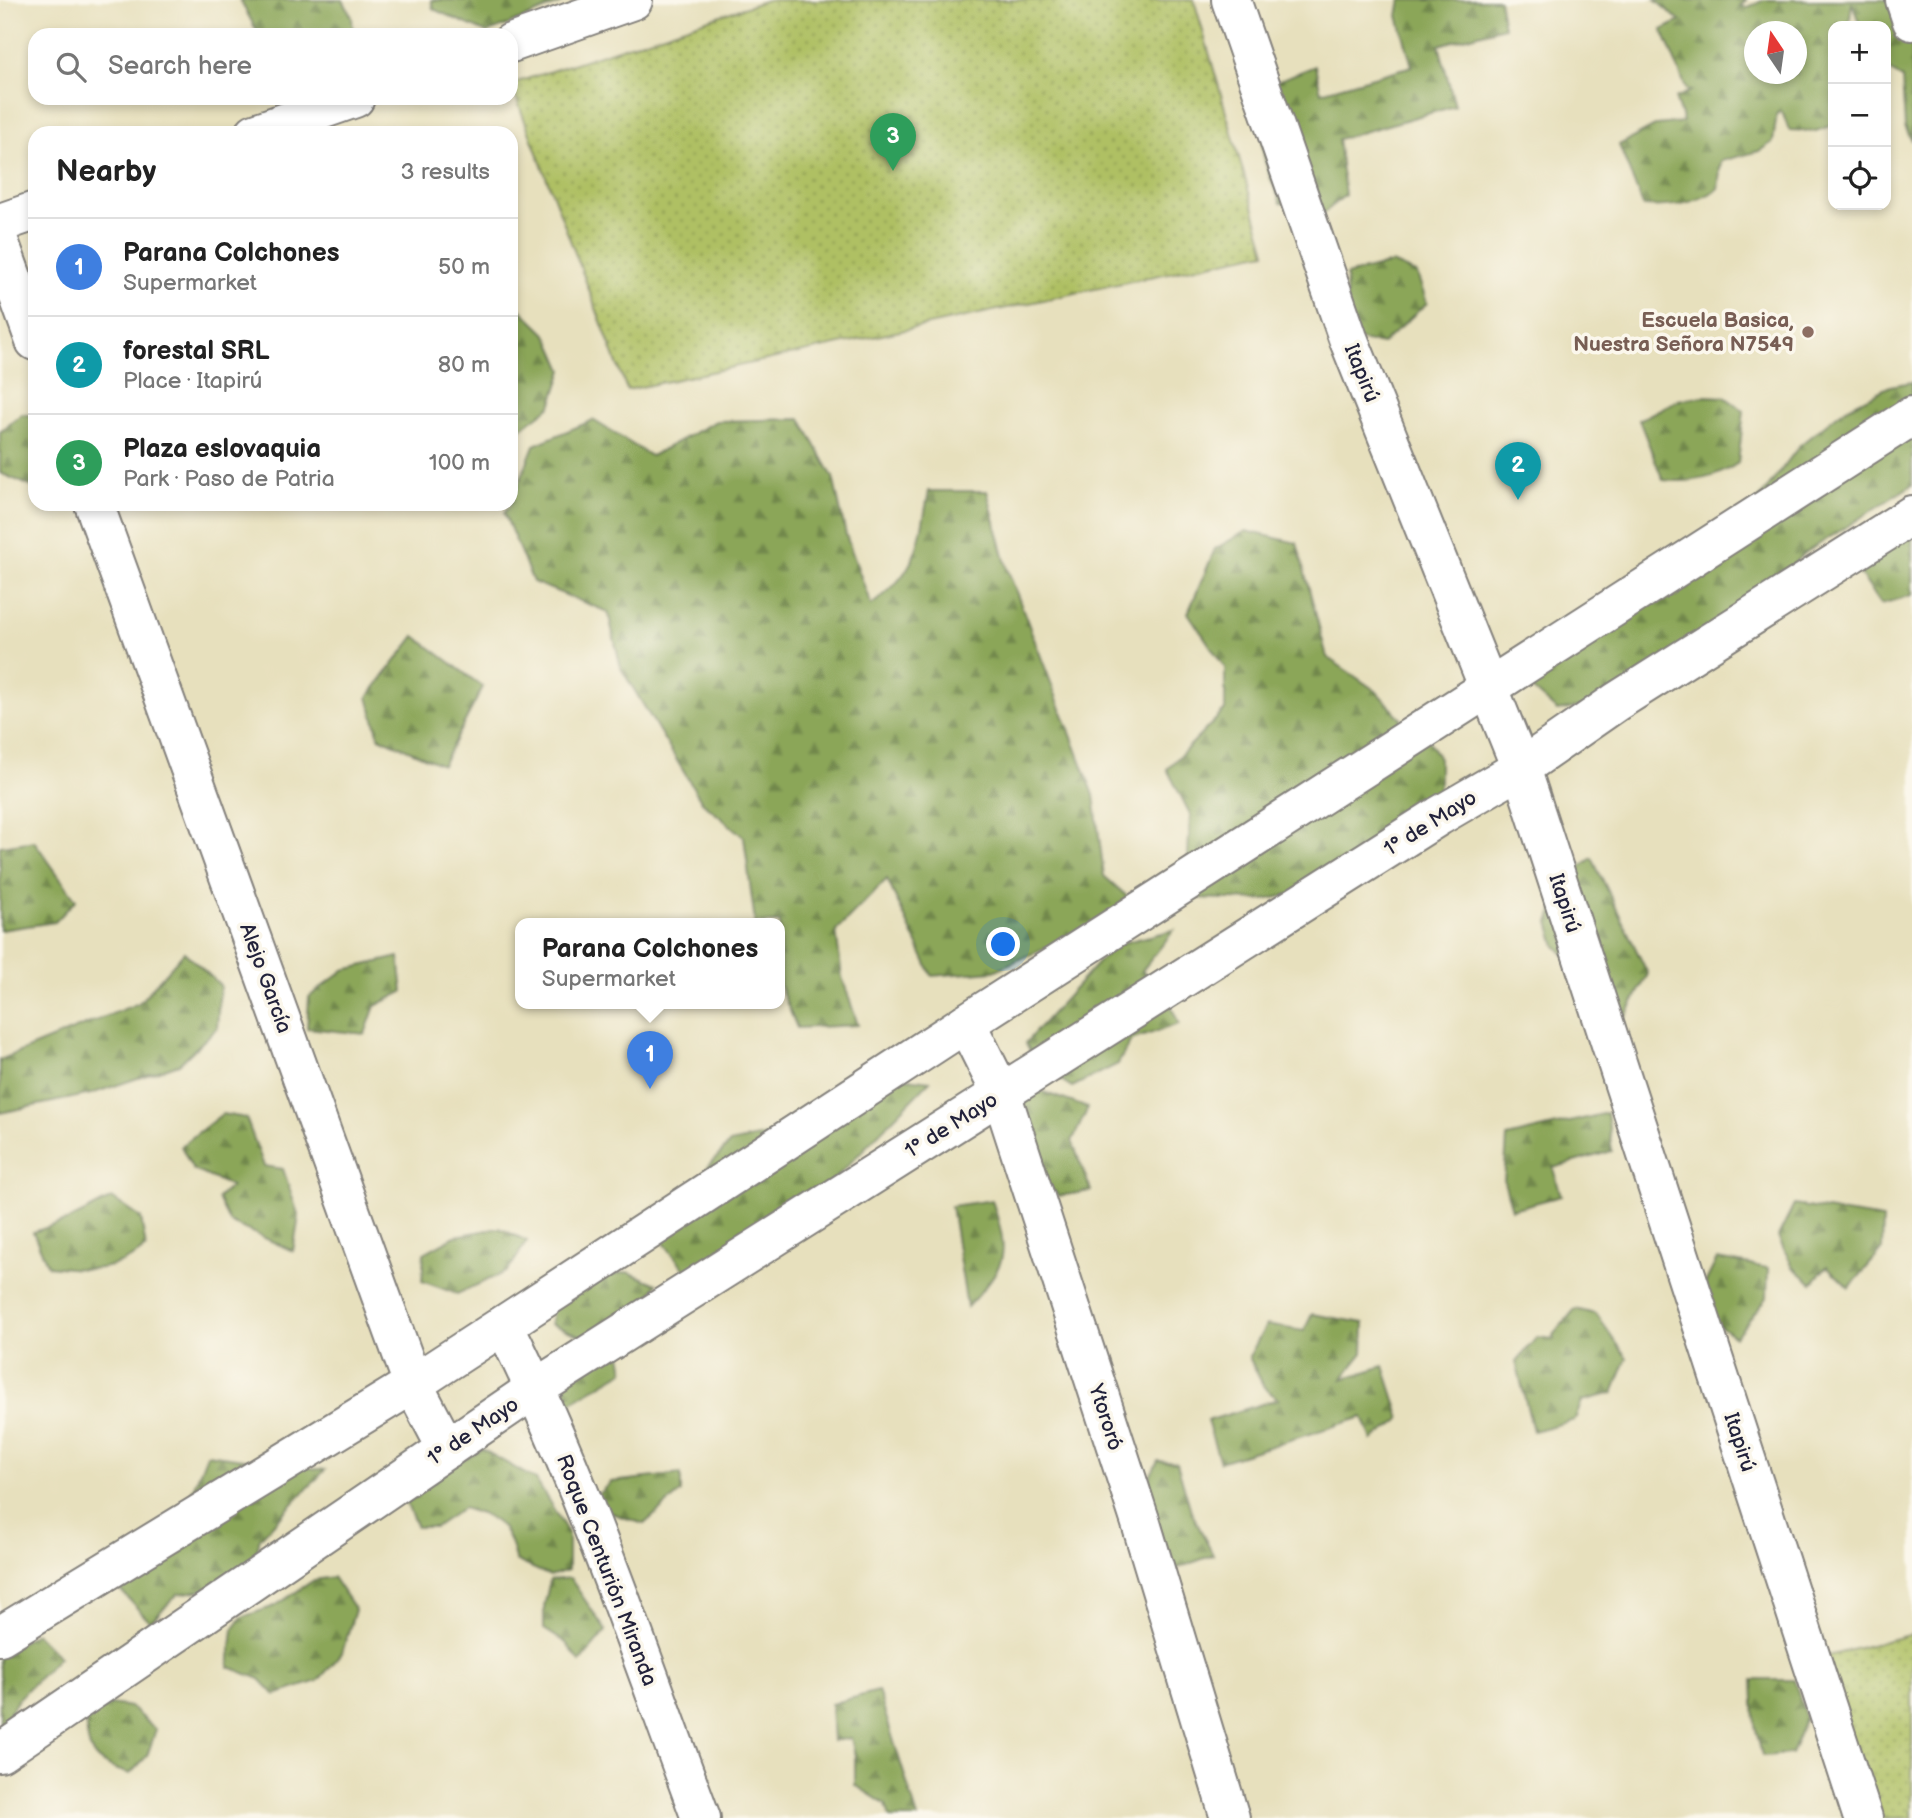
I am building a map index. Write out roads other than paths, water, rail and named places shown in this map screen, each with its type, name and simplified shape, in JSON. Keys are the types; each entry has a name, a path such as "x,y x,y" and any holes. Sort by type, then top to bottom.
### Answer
{"street":[{"path":"518,41 633,0"},
{"name":"Itapirú","path":"1231,0 1348,338 1521,768 1863,1818"},
{"path":"1905,0 1912,21"},
{"path":"275,126 335,105"},
{"path":"0,223 28,213"},
{"path":"0,244 28,322"},
{"path":"0,1636 413,1384 966,1023 1912,416"},
{"name":"Alejo García","path":"97,511 413,1384 447,1449"},
{"name":"1° de Mayo","path":"0,1753 536,1388 1439,816 1521,768 1616,702 1912,515"},
{"name":"Ytororó","path":"966,1023 1001,1093 1140,1520 1230,1818"},
{"name":"Roque Centurión Miranda","path":"504,1325 536,1388 585,1507 701,1818"}],"place":[{"name":"Plaza eslovaquia","path":"893,171"},
{"name":"Escuela Basica, Nuestra Señora N7549","path":"1808,332"},
{"name":"forestal SRL","path":"1518,500"},
{"name":"Parana Colchones","path":"650,1089"}]}
